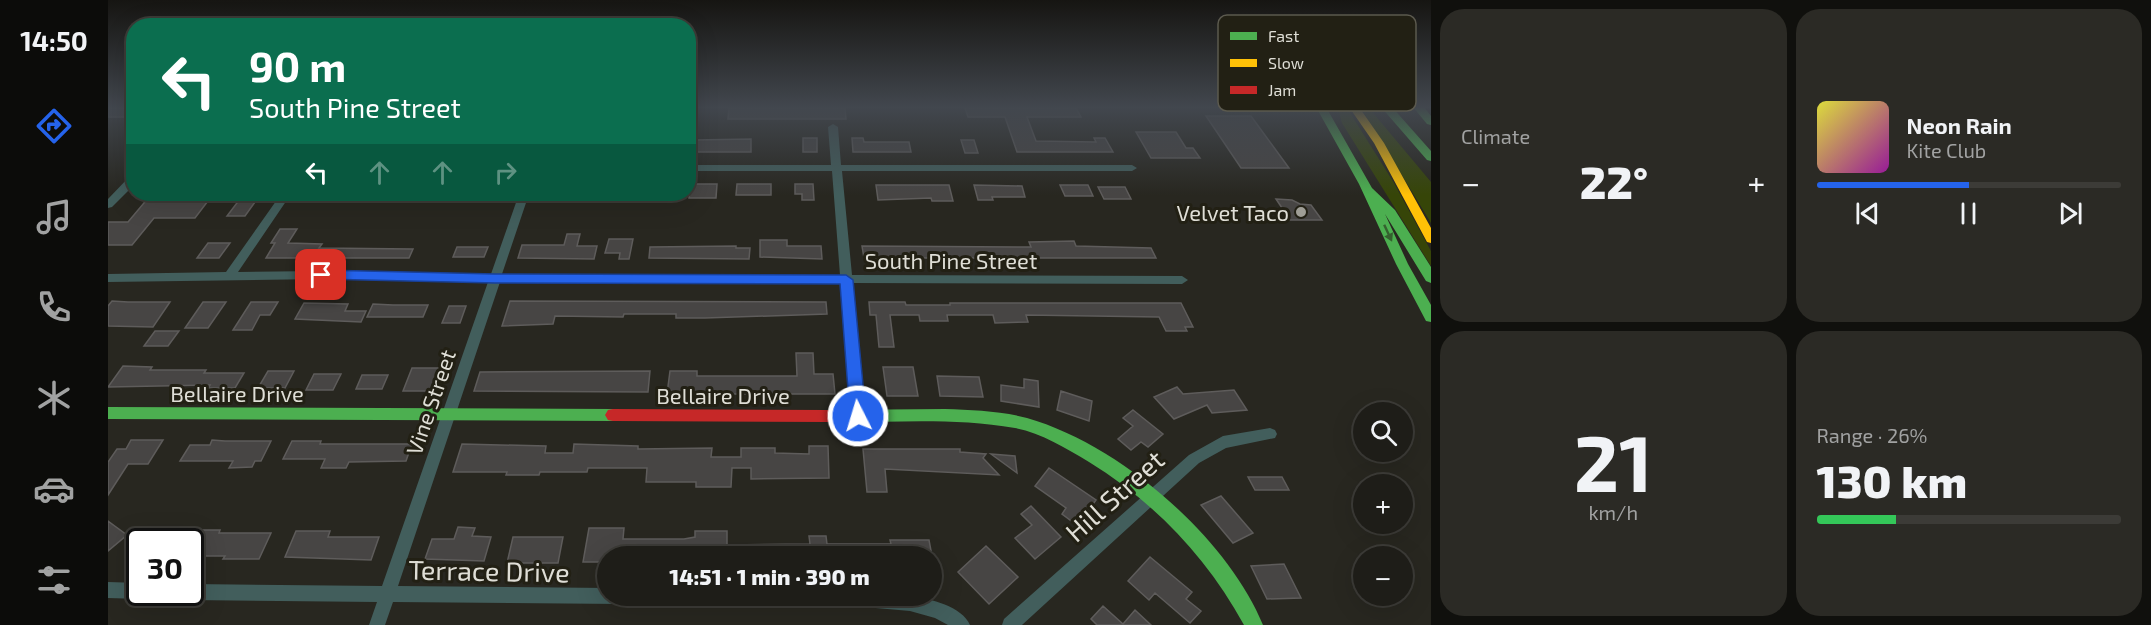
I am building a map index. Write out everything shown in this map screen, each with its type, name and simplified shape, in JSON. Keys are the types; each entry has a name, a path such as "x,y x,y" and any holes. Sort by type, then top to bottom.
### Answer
{"main road":[{"path":"1339,136 1368,190 1406,272 1431,317"},
{"path":"1374,136 1431,239"},
{"path":"1412,136 1431,158"},
{"path":"1422,147 1431,173"},
{"path":"1368,190 1391,213 1431,278"},
{"name":"Bellaire Drive","path":"109,414 963,417 1030,426 1076,446 1121,472 1152,495 1190,529 1210,551 1245,606 1254,625"}],"street":[{"path":"834,136 858,416"},
{"path":"696,168 1132,168"},
{"path":"108,205 126,186"},
{"path":"229,276 281,201"},
{"name":"Vine Street","path":"377,625 522,201"},
{"name":"South Pine Street","path":"108,278 321,275 495,278 1182,280"},
{"name":"Hill Street","path":"1010,625 1181,469 1210,448 1236,439 1270,434"},
{"path":"108,590 126,591"},
{"name":"Terrace Drive","path":"204,592 853,598 900,602 931,609 962,625"}],"green space":[{"path":"1350,136 1365,136 1394,183 1431,251 1431,266"},
{"path":"1378,136 1393,136 1431,182 1431,223"}],"building":[{"path":"1012,136 1034,136 1036,141 1096,142 1094,138 1105,138 1113,152 1017,152"},
{"path":"1138,136 1179,136 1186,148 1193,148 1200,158 1151,158"},
{"path":"1220,136 1266,136 1289,168 1241,168"},
{"path":"803,138 817,138 817,152 803,152"},
{"path":"852,138 863,138 864,142 909,142 911,152 853,152"},
{"path":"751,139 751,152 696,152 696,140"},
{"path":"961,140 974,140 978,153 965,153"},
{"path":"696,184 717,184 716,198 696,198"},
{"path":"737,184 771,184 771,195 736,195"},
{"path":"795,184 813,184 814,200 802,200 802,194 795,194"},
{"path":"876,185 949,185 953,201 932,201 931,198 878,200"},
{"path":"974,185 1022,186 1025,197 992,197 993,200 978,200"},
{"path":"1060,185 1088,185 1093,196 1065,196"},
{"path":"1098,187 1125,187 1131,199 1104,199"},
{"name":"Velvet Taco","path":"1276,199 1311,205 1322,220 1290,220"},
{"path":"146,201 208,201 195,218 154,218 132,245 108,245 108,222 128,222"},
{"path":"238,201 256,201 245,216 227,216"},
{"path":"280,229 297,229 288,243 322,244 319,248 413,249 409,258 266,258 275,243 271,243"},
{"path":"567,234 580,234 577,246 597,246 594,259 518,258 522,245 564,245"},
{"path":"609,239 633,239 629,259 619,259 620,253 605,253"},
{"path":"760,240 787,240 787,246 821,246 822,259 760,257"},
{"path":"1074,241 1076,246 1151,248 1156,258 864,258 862,246 1031,247 1029,242"},
{"path":"208,243 230,243 219,258 197,258"},
{"path":"736,246 736,248 750,248 749,259 649,258 650,247"},
{"path":"457,247 488,247 484,257 453,257"},
{"path":"112,301 170,302 153,327 108,326 108,306"},
{"path":"510,301 826,302 827,314 705,318 676,318 676,314 624,314 623,317 555,316 553,324 502,326"},
{"path":"203,302 226,302 208,328 185,328"},
{"path":"251,302 278,302 270,315 260,315 252,330 233,330"},
{"path":"869,302 905,302 906,305 1181,303 1193,327 1185,327 1187,331 1166,331 1159,317 1026,315 1028,322 995,323 993,315 947,315 948,321 920,321 919,315 890,315 894,347 879,347 876,315 870,315"},
{"path":"304,303 348,304 345,311 366,311 361,322 295,319"},
{"path":"373,304 428,305 423,317 367,317"},
{"path":"449,306 466,306 460,323 442,323"},
{"path":"155,331 179,331 168,346 144,346"},
{"path":"796,353 813,353 814,374 833,374 835,394 667,394 670,371 697,371 697,376 797,376"},
{"path":"123,366 152,367 150,370 244,373 235,388 208,388 210,385 108,387"},
{"path":"883,367 913,367 918,396 887,396"},
{"path":"412,368 443,368 434,391 403,391"},
{"path":"268,371 294,371 285,388 258,388"},
{"path":"650,371 648,392 474,391 480,372"},
{"path":"314,374 341,374 333,390 306,390"},
{"path":"362,375 388,375 382,389 356,389"},
{"path":"937,376 979,377 983,397 940,396"},
{"path":"1024,379 1038,381 1039,407 1001,401 1001,385 1024,388"},
{"path":"1177,387 1183,394 1234,390 1247,410 1212,413 1207,405 1174,419 1154,397"},
{"path":"1061,391 1092,401 1089,421 1057,410"},
{"path":"1133,410 1163,434 1148,447 1141,442 1131,450 1118,439 1133,426 1123,418"},
{"path":"131,440 163,440 148,464 128,464 108,495 108,462 117,449 126,449"},
{"path":"212,440 271,441 261,461 255,461 252,467 229,468 233,461 180,461 190,445 210,445"},
{"path":"292,441 321,441 320,444 412,444 406,461 349,462 346,468 321,468 325,459 283,459"},
{"path":"462,444 546,446 545,453 573,453 574,444 638,446 638,449 712,448 711,457 741,457 741,448 775,448 775,453 809,454 809,446 828,446 829,478 751,479 751,468 732,468 731,487 696,487 696,482 646,482 647,468 588,468 587,472 540,472 539,475 506,475 507,472 453,472"},
{"path":"863,449 960,449 960,452 986,454 983,458 999,475 885,469 887,492 867,492"},
{"path":"991,454 1015,456 1017,473"},
{"path":"1049,468 1096,500 1078,526 1062,514 1066,508 1035,486"},
{"path":"1248,477 1282,477 1289,490 1255,490"},
{"path":"1221,496 1253,533 1233,543 1201,505"},
{"path":"1031,506 1061,537 1035,559 1015,538 1032,525 1021,514"},
{"path":"108,521 126,536 108,551"},
{"path":"458,527 475,528 472,536 491,537 484,561 425,559 432,539 454,539"},
{"path":"589,528 624,528 623,539 684,539 695,537 695,531 727,531 727,545 810,544 809,536 826,536 827,544 891,544 890,540 929,540 930,546 597,546 597,562 583,562"},
{"path":"204,530 220,530 219,533 271,533 259,559 223,559 225,556 204,556"},
{"path":"296,531 330,531 328,537 379,537 371,560 285,557"},
{"path":"513,537 563,537 558,563 507,563"},
{"path":"986,546 1018,577 989,604 958,572"},
{"path":"1150,557 1192,592 1186,599 1201,611 1190,623 1155,593 1149,600 1128,581"},
{"path":"1284,564 1301,598 1267,599 1251,566"},
{"path":"1103,606 1123,624 1135,610 1151,625 1097,625 1091,619"}],"traffic: fast":[{"path":"1338,136 1365,184 1402,264 1431,317"},
{"path":"1412,136 1431,158"},
{"path":"1368,190 1391,213 1431,278"},
{"path":"108,413 613,415"},
{"path":"828,416 945,416 992,419 1025,424 1063,439 1116,470 1141,488 1185,527 1222,573 1254,625"}],"traffic: slow":[{"path":"1374,136 1431,239"}],"traffic: jam":[{"path":"613,415 828,416"}],"place":[{"name":"Velvet Taco","path":"1301,212"}],"route":[{"path":"321,275 846,280 858,416"}]}
